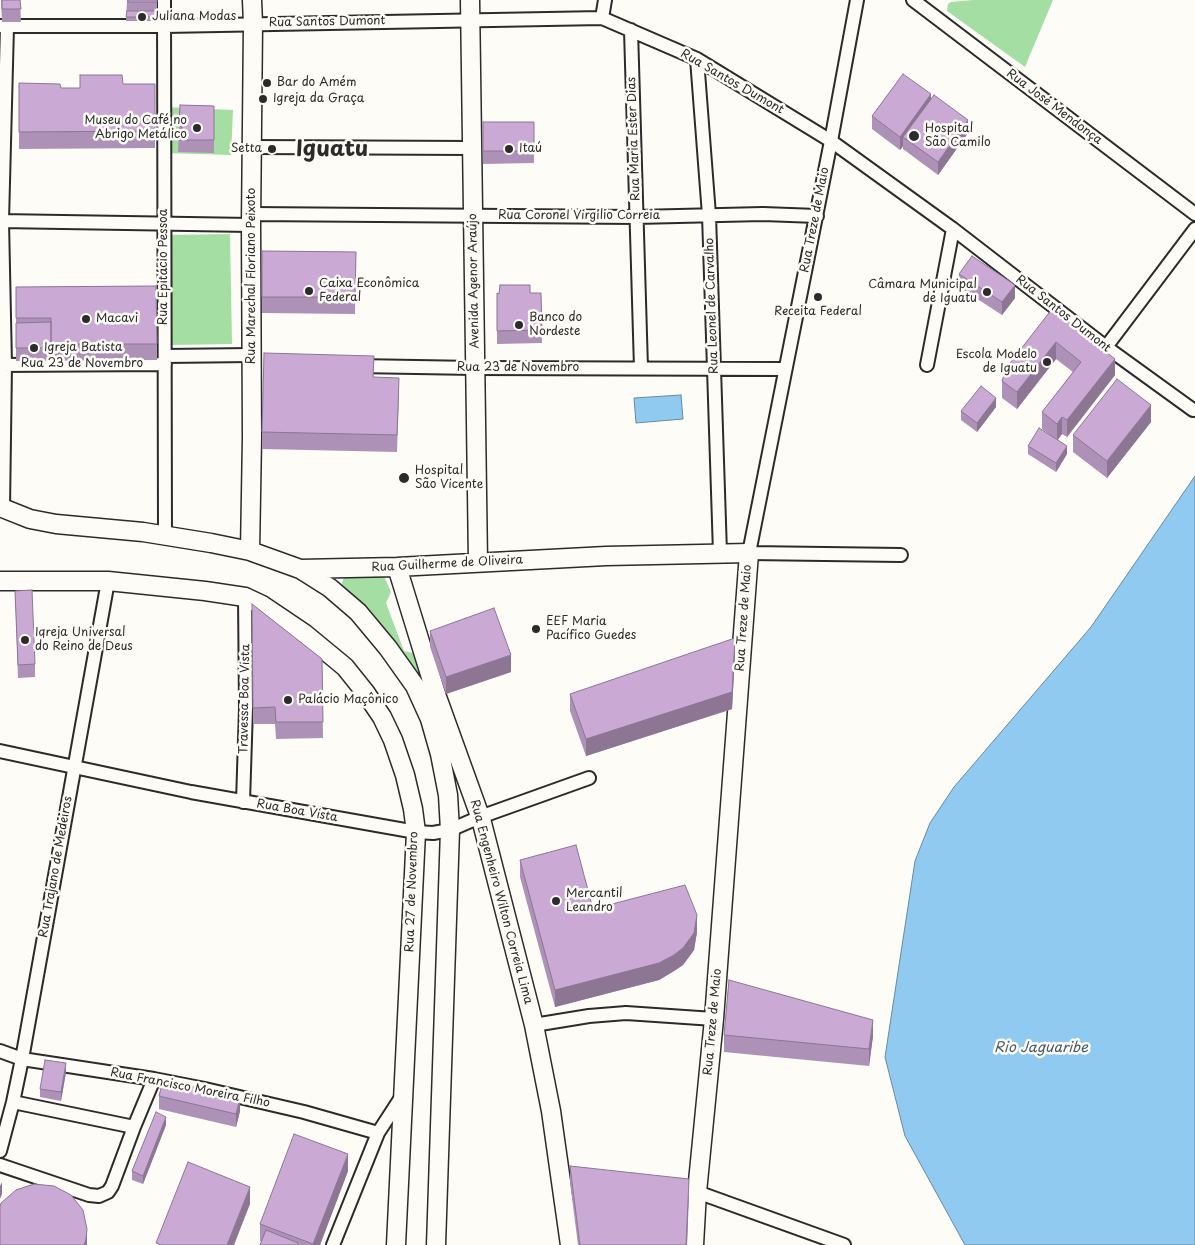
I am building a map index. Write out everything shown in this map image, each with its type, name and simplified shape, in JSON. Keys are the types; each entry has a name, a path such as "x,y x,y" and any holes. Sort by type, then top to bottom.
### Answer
{"main road":[{"name":"Rua Marechal Floriano Peixoto","path":"250,552 255,361 251,220 252,0"},
{"name":"Avenida Agenor Araújo","path":"470,0 478,562"},
{"name":"Rua Guilherme de Oliveira","path":"1,511 30,520 56,524 165,535 250,552 300,569 749,553"},
{"name":"Rua Treze de Maio","path":"694,1245 697,1192 714,1019 749,553"},
{"name":"Rua Engenheiro Wilton Correia Lima","path":"397,567 437,697 480,817 534,1025 565,1176 570,1245"},
{"path":"300,569 330,588 358,612 388,648 415,686 430,719 440,754 448,794 450,830 436,1245"},
{"name":"Rua 27 de Novembro","path":"0,581 108,581 245,597 262,604 305,634 345,667 382,717 393,740 405,776 416,832 396,1245"}],"street":[{"name":"Rua Epitácio Pessoa","path":"164,0 165,535"},
{"path":"602,18 605,0"},
{"name":"Rua Treze de Maio","path":"749,553 817,216 857,0"},
{"name":"Rua José Mendonça","path":"914,0 1195,214"},
{"name":"Rua Santos Dumont","path":"4,26 165,26 602,18 697,59 831,141 953,229 1106,347 1193,410"},
{"path":"1,511 1,221 4,26"},
{"name":"Rua Maria Ester Dias","path":"632,30 641,368"},
{"name":"Rua Leonel de Carvalho","path":"697,59 709,215 720,553"},
{"path":"252,146 472,148"},
{"name":"Rua Coronel Virgílio Correia","path":"1,221 163,225 251,220 472,215 636,217 763,214 817,216"},
{"path":"927,365 953,229"},
{"path":"1106,347 1195,229"},
{"name":"Rua 23 de Novembro","path":"2,365 165,360 255,361"},
{"name":"Rua 23 de Novembro","path":"349,365 475,368 785,369"},
{"name":"Rua Guilherme de Oliveira","path":"749,553 901,555"},
{"name":"Rua Trajano de Medeiros","path":"0,1151 22,1059 108,581"},
{"name":"Travessa Boa Vista","path":"243,802 246,708 245,597"},
{"name":"Rua Boa Vista","path":"0,751 243,802 416,832 433,833 450,830 480,817 589,778"},
{"path":"534,1025 589,1016 626,1013 663,1014 714,1019"},
{"name":"Rua Francisco Moreira Filho","path":"0,1051 22,1059 154,1079 304,1112 378,1133"},
{"path":"0,1165 89,1195 100,1196 108,1192 154,1079"},
{"path":"333,1245 378,1133 402,1096"},
{"path":"13,1102 134,1127"},
{"path":"677,1189 697,1192 844,1245"}],"green space":[{"path":"973,0 1053,0 1025,67 947,11 948,4 951,2"},
{"path":"167,107 233,110 231,155 165,153"},
{"path":"230,234 232,344 171,345 169,235"},
{"path":"383,574 391,592 386,603 404,651 413,653 439,722 371,614 343,587 344,577"}],"water":[{"path":"681,395 683,419 636,423 634,398"},
{"name":"Rio Jaguaribe","path":"1195,476 1195,1245 965,1245 905,1136 885,1057 915,861 930,823 954,787 1091,627"}],"building":[{"path":"2,0 20,0 21,9 2,9"},
{"path":"128,0 157,0 157,2 128,2"},
{"path":"127,11 157,11 157,15 154,17 126,17"},
{"path":"903,74 931,94 900,137 872,116"},
{"path":"80,75 122,75 123,84 155,84 155,131 19,132 19,83 60,84 61,88 80,88"},
{"path":"934,95 968,120 938,162 903,137"},
{"name":"Museu do Café no Abrigo Metálico","path":"180,105 214,106 214,140 178,140 178,135 182,135 182,126 179,126"},
{"path":"483,122 534,122 534,151 483,151"},
{"name":"Caixa Econômica Federal","path":"262,251 356,252 355,297 262,297"},
{"path":"972,256 1015,285 1002,302 959,274"},
{"name":"Banco do Nordeste","path":"500,285 530,285 530,293 541,293 542,330 497,331 497,293 499,294"},
{"name":"Macavi","path":"156,286 157,344 51,344 51,318 16,318 16,287"},
{"path":"1052,309 1115,359 1067,420 1062,417 1057,424 1042,412 1081,362 1056,342 1017,392 1002,381 1007,367"},
{"path":"51,322 51,348 16,348 16,323"},
{"path":"264,353 374,356 373,377 399,378 397,435 262,432"},
{"path":"1117,379 1151,405 1107,461 1073,435"},
{"path":"981,386 996,398 977,423 961,411"},
{"path":"1039,428 1067,446 1056,463 1028,446"},
{"name":"Igreja Universal do Reino de Deus","path":"32,590 35,664 18,665 15,591"},
{"name":"Palácio Maçônico","path":"252,604 322,659 323,722 276,722 275,707 253,708"},
{"path":"494,608 511,655 446,677 430,631"},
{"path":"735,638 732,692 586,739 570,694"},
{"path":"576,845 593,909 685,885 697,915 694,933 683,948 659,963 555,990 520,860"},
{"path":"729,980 873,1020 869,1049 724,1035"},
{"path":"45,1060 66,1063 61,1092 40,1089"},
{"path":"163,1080 240,1098 236,1114 159,1096"},
{"path":"156,1112 166,1117 143,1176 132,1171"},
{"path":"294,1134 348,1154 313,1244 260,1224"},
{"path":"188,1162 250,1187 227,1245 161,1245 156,1243"},
{"path":"570,1166 689,1179 686,1245 580,1245"},
{"path":"34,1184 54,1186 71,1195 83,1210 87,1229 84,1245 0,1245 1,1203 16,1190"},
{"path":"266,1230 298,1243 298,1245 260,1245"}],"place":[{"name":"Juliana Modas","path":"142,17"},
{"name":"Bar do Amém","path":"267,83"},
{"name":"Igreja da Graça","path":"263,99"},
{"name":"Museu do Café no Abrigo Metálico","path":"197,128"},
{"name":"Hospital São Camilo","path":"914,136"},
{"name":"Setta","path":"272,149"},
{"name":"Itaú","path":"509,149"},
{"name":"Caixa Econômica Federal","path":"309,291"},
{"name":"Câmara Municipal de Iguatu","path":"987,292"},
{"name":"Receita Federal","path":"818,297"},
{"name":"Macavi","path":"86,319"},
{"name":"Banco do Nordeste","path":"519,325"},
{"name":"Igreja Batista","path":"34,348"},
{"name":"Escola Modelo de Iguatu","path":"1047,362"},
{"name":"Hospital São Vicente","path":"404,478"},
{"name":"EEF Maria Pacífico Guedes","path":"536,629"},
{"name":"Igreja Universal do Reino de Deus","path":"25,640"},
{"name":"Palácio Maçônico","path":"288,700"},
{"name":"Mercantil Leandro","path":"556,901"}],"district":[{"name":"Iguatu","path":"332,150"}]}
